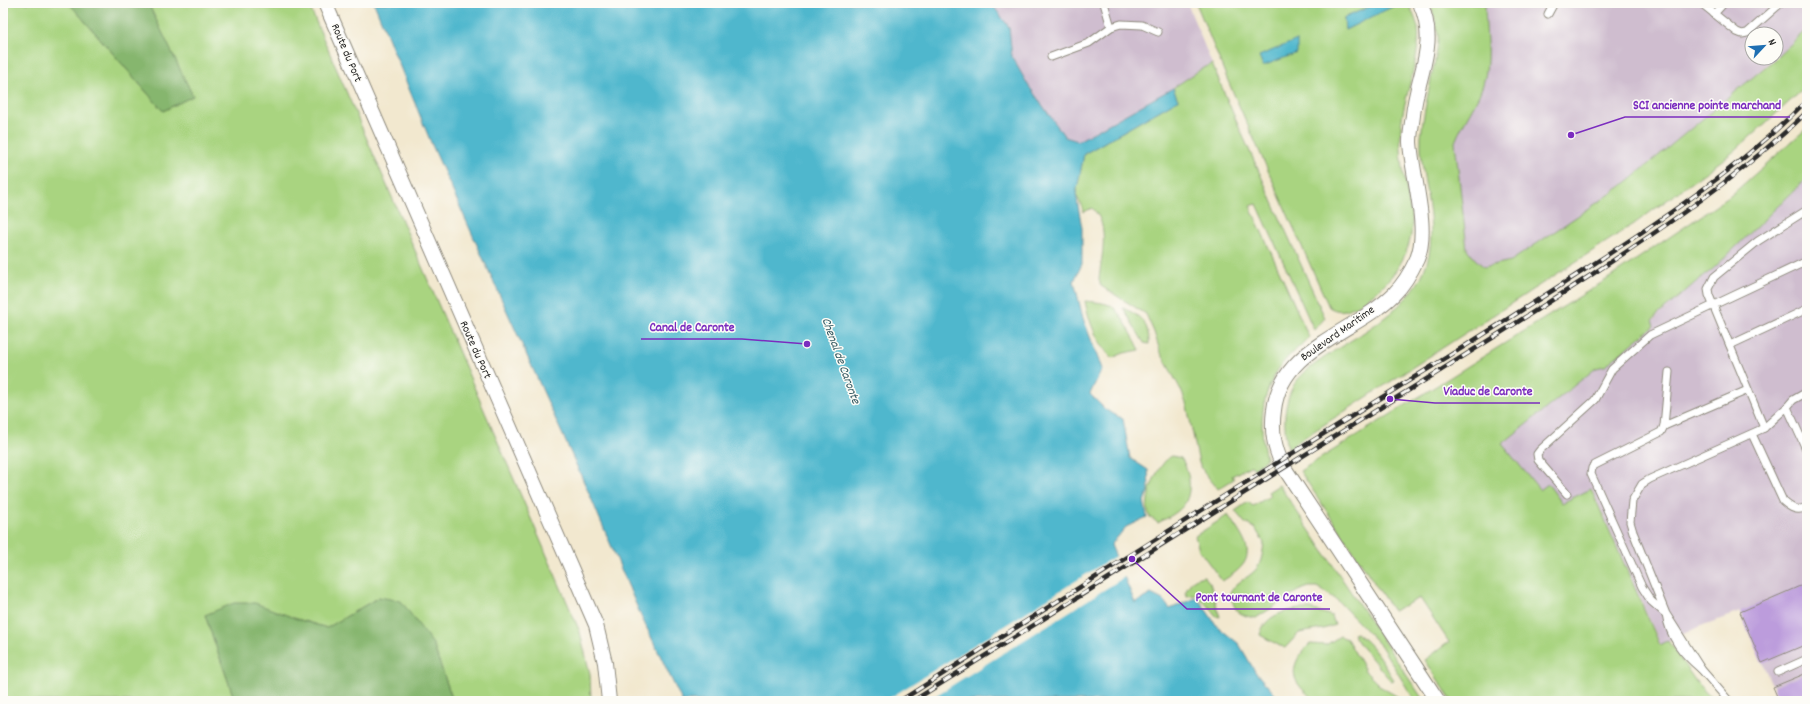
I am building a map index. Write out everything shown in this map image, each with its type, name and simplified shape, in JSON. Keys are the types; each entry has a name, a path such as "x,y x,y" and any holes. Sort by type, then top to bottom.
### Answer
{"street":[{"name":"Route du Port","path":"325,3 596,625 605,663 609,701"},
{"name":"Boulevard Maritime","path":"1420,3 1426,20 1428,42 1413,110 1410,141 1422,224 1418,257 1407,278 1393,295 1374,310 1315,348 1301,359 1289,372 1275,401 1273,437 1276,452 1283,466 1438,701"}],"lane":[{"path":"1104,3 1111,27"},
{"path":"1548,14 1554,3"},
{"path":"1701,3 1737,32 1742,34 1747,33 1782,3"},
{"path":"1714,14 1724,3"},
{"path":"1051,57 1089,43 1111,27 1121,24 1131,23 1142,25 1158,32"},
{"path":"1764,428 1709,296 1708,289 1714,276 1758,241 1807,210"},
{"path":"1567,494 1538,460 1537,454 1595,400 1612,369 1650,334 1807,261"},
{"path":"1730,345 1807,309"},
{"path":"1664,426 1668,372"},
{"path":"1666,614 1651,601 1632,568 1590,474 1592,468 1595,465 1656,435 1664,426 1748,390"},
{"path":"1728,701 1680,649 1673,639 1668,627 1666,614 1633,532 1630,512 1632,501 1642,484 1650,479 1764,428 1793,400 1807,392"},
{"path":"1787,407 1807,451"},
{"path":"1752,434 1783,501 1789,507 1797,510 1807,507"},
{"path":"1626,552 1639,547"},
{"path":"1778,672 1807,659"}],"shaded area":[{"path":"991,3 1187,3 1212,64 1078,142 1065,137 1028,85 1012,57 1009,27"},
{"path":"1485,3 1807,3 1807,29 1784,50 1784,26 1744,26 1744,66 1765,66 1622,186 1511,261 1484,267 1467,249 1455,142 1461,127 1474,105 1485,78 1487,46"},
{"path":"1807,178 1807,701 1779,701 1740,612 1698,627 1661,645 1592,489 1562,503 1548,484 1540,490 1502,444 1596,368 1605,366 1654,327 1652,321 1713,269"}],"green space":[{"path":"3,3 69,3 163,111 192,96 148,3 308,3 580,632 590,674 591,701 453,701 433,644 379,597 327,628 297,619 205,615 235,701 3,701"},
{"path":"69,3 148,3 193,96 163,111"},
{"path":"1196,3 1378,3 1344,18 1345,30 1397,3 1408,3 1418,28 1415,63 1402,116 1401,127 1402,163 1412,220 1410,238 1403,259 1390,278 1383,286 1356,306 1347,310 1338,310 1329,307 1228,81"},
{"path":"1430,3 1485,3 1487,50 1485,77 1483,86 1455,142 1467,249 1484,267 1511,261 1622,186 1766,66 1784,66 1784,51 1807,29 1807,86 1732,153 1634,224 1288,448 1285,431 1285,415 1288,398 1295,383 1314,364 1361,334 1398,306 1409,295 1424,271 1429,254 1431,238 1421,154 1421,137 1424,113 1436,55 1438,35"},
{"path":"1212,64 1325,318 1314,330 1257,204 1250,206 1309,337 1289,355 1278,369 1267,393 1262,419 1262,432 1266,459 1254,469 1250,466 1232,476 1234,479 1218,489 1204,472 1199,463 1187,406 1181,390 1160,351 1146,314 1101,286 1099,280 1103,252 1103,232 1101,223 1098,215 1092,208 1084,212 1076,194 1084,154 1178,100 1173,88"},
{"path":"1807,128 1807,178 1713,269 1652,320 1654,326 1605,366 1596,368 1502,444 1540,490 1548,484 1562,503 1591,489 1660,645 1668,641 1697,683 1714,701 1452,701 1425,660 1449,642 1420,598 1393,611 1300,471 1606,280 1729,197"},
{"path":"1085,301 1103,303 1113,307 1124,321 1140,350 1124,353 1112,358 1102,346 1094,332"},
{"path":"1123,308 1135,314 1146,325 1149,344 1144,343"},
{"path":"1172,456 1181,458 1184,463 1188,474 1189,492 1185,503 1180,509 1158,523 1150,517 1148,510 1149,493 1152,483 1161,466"},
{"path":"1279,485 1424,701 1415,701 1381,646 1337,600 1317,587 1309,587 1298,591 1256,618 1241,614 1235,608 1230,593 1236,585 1252,573 1259,565 1264,543 1255,528 1245,523 1235,511 1248,502 1253,506 1270,496 1268,492"},
{"path":"1228,515 1241,535 1247,551 1246,558 1242,566 1222,581 1199,550 1195,536"},
{"path":"1204,576 1210,583 1220,617 1216,616 1196,595 1187,596 1185,593 1188,586 1192,582 1197,578"},
{"path":"379,597 401,601 433,644 453,701 235,701 205,615 234,603 255,603 297,619 327,628"},
{"path":"1299,609 1311,609 1332,616 1335,625 1323,629 1299,633 1286,647 1280,646 1260,635 1265,624 1270,619 1280,613"},
{"path":"1356,633 1373,648 1394,680 1391,681 1360,645 1353,634"},
{"path":"1340,636 1347,639 1366,672 1381,687 1405,701 1314,701 1296,680 1294,669 1298,658 1310,644 1326,645"}],"water":[{"name":"Chenal de Caronte","path":"374,3 991,3 1009,27 1012,57 1028,85 1065,137 1078,141 1173,88 1178,100 1084,154 1076,194 1082,228 1082,264 1074,281 1083,318 1102,369 1090,394 1106,410 1123,419 1130,458 1148,470 1149,490 1144,501 1147,517 1126,527 1111,545 1135,603 1151,594 1163,600 1170,609 1195,598 1202,604 1217,626 1239,644 1256,673 1281,701 682,701 641,616 588,491 432,145"},
{"path":"1378,3 1398,4 1345,30 1344,18"},
{"path":"1297,40 1297,53 1263,66 1259,56"}],"pier":[{"path":"1117,555 1126,576 927,701 885,701"}],"building":[{"path":"1807,583 1807,644 1762,663 1740,612"},
{"path":"1807,673 1807,701 1779,701 1773,687"}],"railway":[{"path":"900,701 1500,324 1623,245 1706,188 1758,146 1807,100"},
{"path":"913,701 1617,258 1701,200 1755,158 1807,112"}],"place":[{"name":"SCI ancienne pointe marchand","path":"1571,135"},
{"name":"Canal de Caronte","path":"807,344"},
{"name":"Viaduc de Caronte","path":"1390,399"},
{"name":"Pont tournant de Caronte","path":"1132,559"}]}
